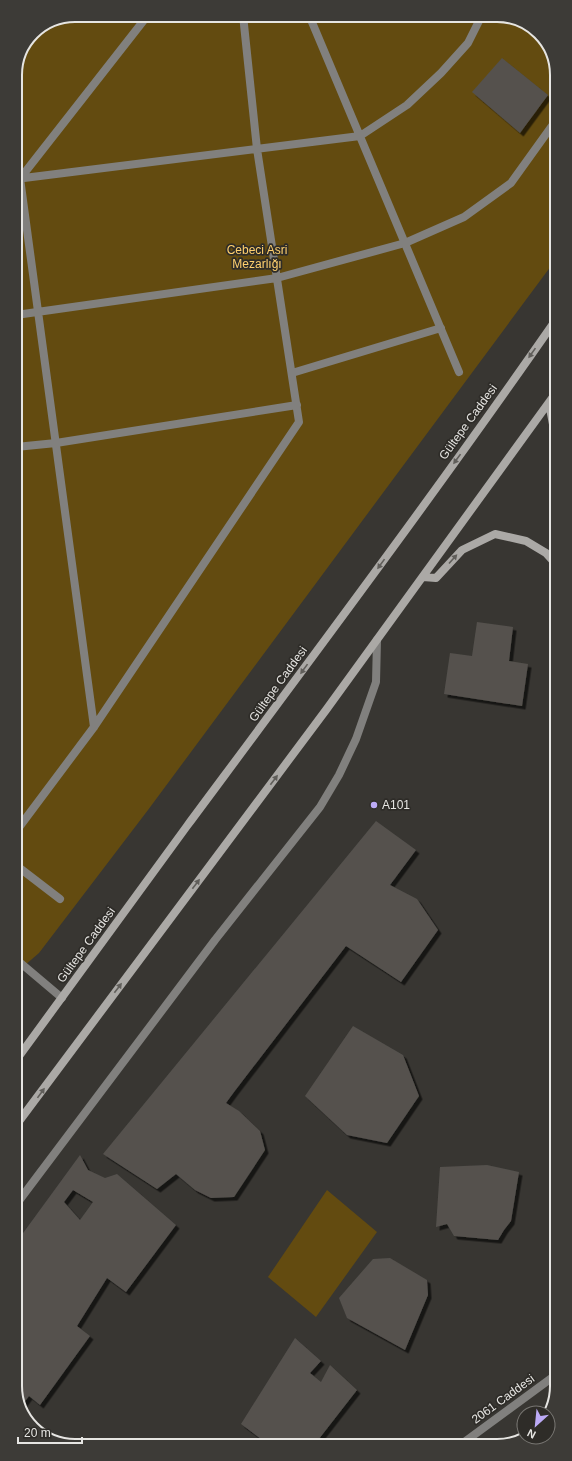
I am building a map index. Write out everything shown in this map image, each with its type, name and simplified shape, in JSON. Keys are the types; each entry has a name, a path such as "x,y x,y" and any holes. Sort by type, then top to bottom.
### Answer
{"main road":[{"name":"Gültepe Caddesi","path":"22,1052 390,552 515,379 550,327"},
{"path":"549,403 550,408"},
{"path":"22,1119 377,640 549,403"},
{"path":"423,577 436,578 462,550 496,534 526,541 546,553 550,558"}],"street":[{"path":"22,175 142,22"},
{"path":"22,823 94,727 299,422 257,149 244,22"},
{"path":"312,22 459,372"},
{"path":"22,180 360,136 407,105 441,73 468,43 478,22"},
{"path":"22,314 277,278 405,243 464,216 511,183 550,129"},
{"path":"22,212 38,311 94,727"},
{"path":"292,373 441,328"},
{"path":"22,446 56,443 297,405"},
{"path":"22,1197 215,940 320,807 339,775 356,740 376,682 377,640"},
{"path":"22,870 60,899"},
{"path":"22,964 62,998"},
{"name":"2061 Caddesi","path":"468,1439 550,1379"}],"green space":[{"name":"Cebeci Asri Mezarlığı","path":"68,22 501,22 524,29 535,37 545,51 550,68 550,267 148,810 39,953 22,968 22,71 27,51 40,35 48,29"},
{"path":"327,1190 377,1232 316,1317 268,1277"}],"building":[{"path":"502,58 548,95 520,133 472,92"},
{"path":"477,622 513,627 509,661 528,664 522,706 444,694 450,653 472,656"},
{"path":"376,821 416,850 390,885 417,899 438,930 401,982 346,946 234,1092 226,1103 239,1111 260,1131 265,1150 234,1197 211,1198 195,1190 176,1174 157,1189 103,1154"},
{"path":"353,1026 403,1055 419,1096 387,1143 347,1135 305,1096"},
{"path":"80,1155 88,1170 105,1178 117,1174 176,1225 126,1292 107,1278 77,1326 90,1336 40,1405 29,1396 25,1402 22,1386 22,1235","holes":["73,1190 93,1202 80,1220 64,1202"]},
{"path":"487,1165 519,1172 511,1221 498,1240 454,1236 447,1224 436,1227 440,1167"},
{"path":"390,1258 427,1280 428,1295 405,1350 347,1318 339,1298 373,1259"},
{"path":"295,1338 321,1361 310,1373 321,1382 330,1365 357,1390 319,1439 261,1439 241,1424"}],"place":[{"name":"A101","path":"374,805"}]}
